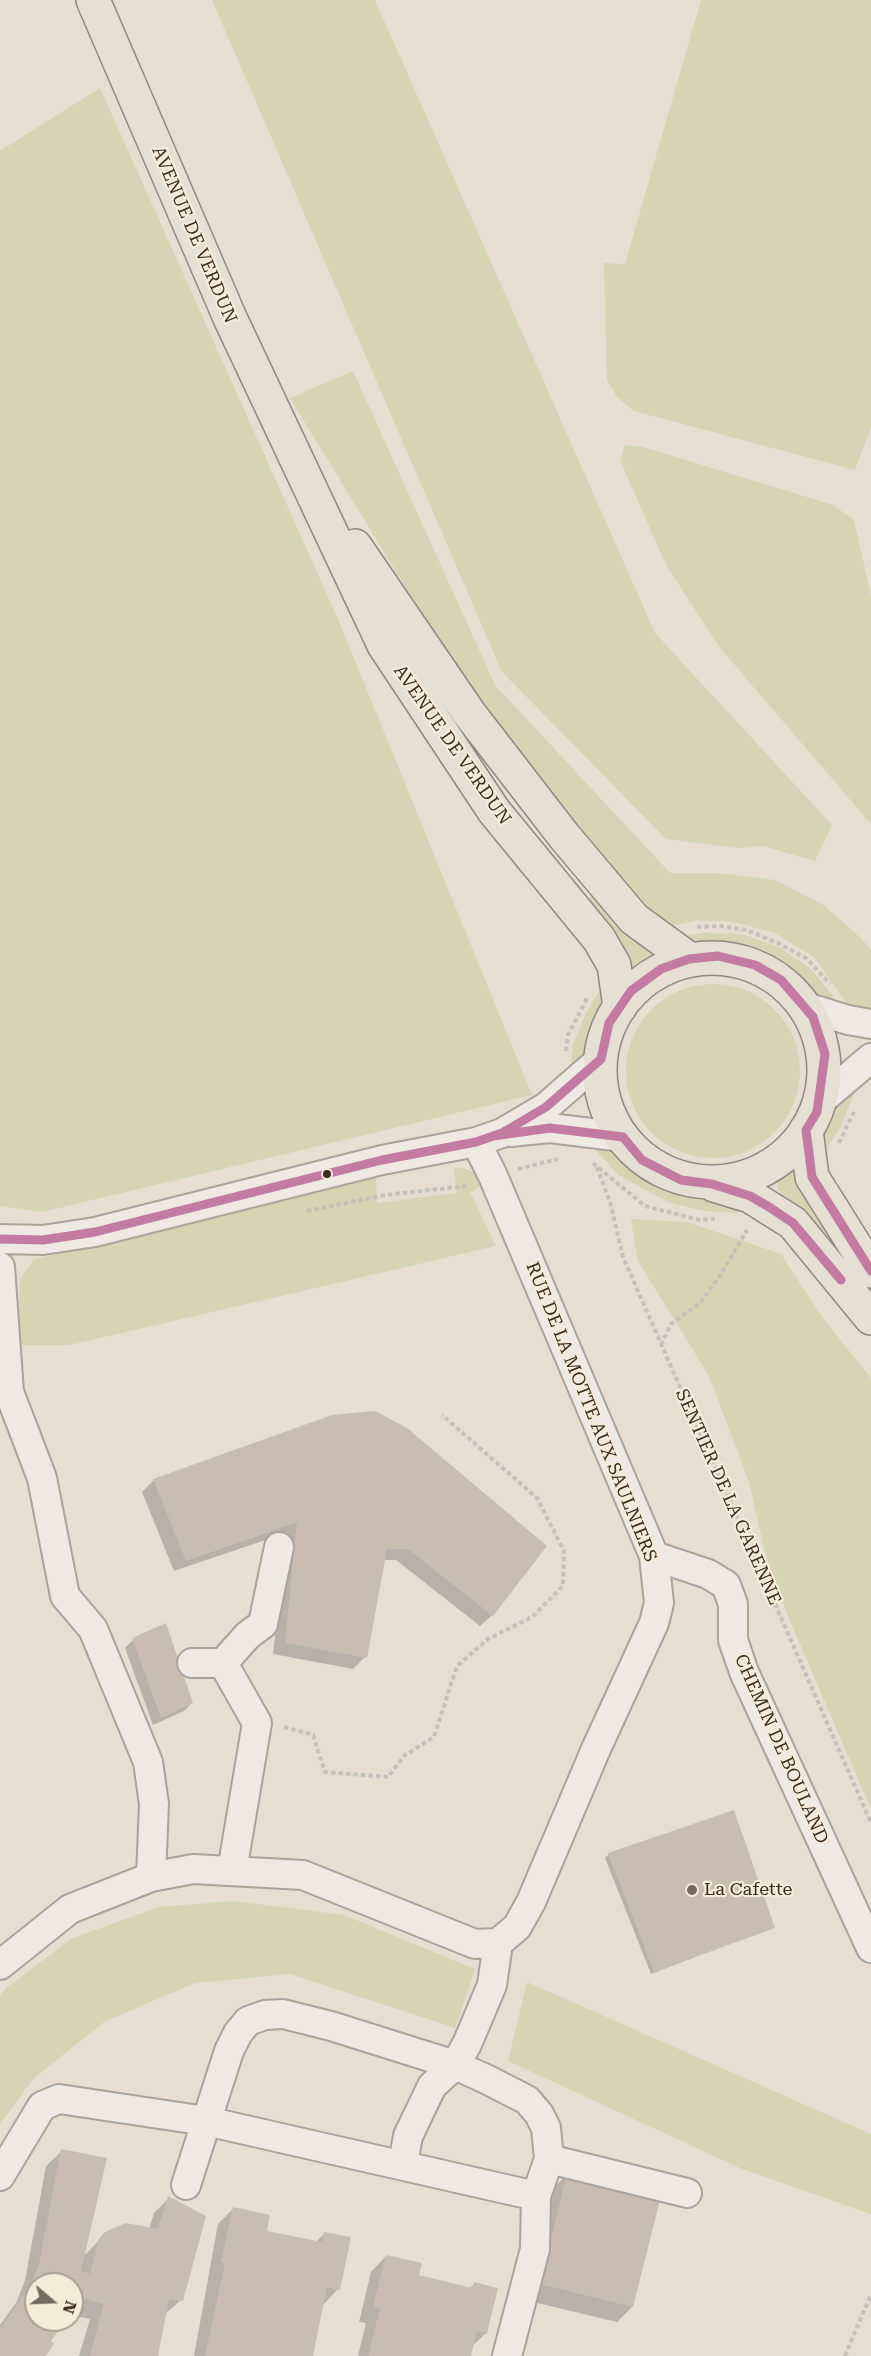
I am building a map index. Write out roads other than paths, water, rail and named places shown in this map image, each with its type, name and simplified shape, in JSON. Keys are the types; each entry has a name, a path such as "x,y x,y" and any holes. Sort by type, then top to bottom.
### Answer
{"main road":[{"name":"AVENUE DE VERDUN","path":"93,0 230,318 384,645 494,811 599,939 614,965 620,1007"},
{"name":"AVENUE DE VERDUN","path":"301,468 469,713 550,817 634,919 689,959"},
{"path":"871,1271 812,1177 812,1116 825,1054 813,1017 781,980 755,965 718,956 689,959 661,969 631,991 609,1023 601,1059 599,1080 611,1122 642,1160 681,1180 712,1184 750,1196 794,1223 871,1318"},
{"path":"712,1184 748,1178 789,1154 812,1116"}],"street":[{"path":"803,1006 848,1020 871,1024"},
{"path":"812,1116 871,1058"},
{"path":"489,1137 546,1107 601,1059"},
{"path":"151,1877 154,1804 148,1762 93,1629 65,1596 42,1478 9,1392 0,1252 43,1240 95,1232 382,1160 489,1137 550,1128 623,1137"},
{"name":"RUE DE LA MOTTE AUX SAULNIERS","path":"489,1137 654,1556 659,1603 654,1623 596,1749 531,1902 517,1927 498,1943"},
{"path":"192,1663 223,1662 248,1635 263,1624 279,1547"},
{"name":"CHEMIN DE BOULAND","path":"654,1556 708,1574 726,1585 733,1604 733,1640 744,1672 871,1948"},
{"path":"223,1662 257,1723 232,1871"},
{"path":"0,1965 70,1909 151,1877 193,1869 303,1875 475,1944 498,1943 492,1985 467,2044 455,2065 432,2086 408,2136 403,2164"},
{"path":"186,2185 238,2033 248,2022 265,2015 282,2014 331,2026 455,2065 527,2100 546,2128 549,2159 536,2196 535,2248 507,2356"},
{"path":"0,2176 42,2106 59,2099 206,2121 536,2196"},
{"path":"549,2159 687,2193"}],"place":[{"name":"La Cafette","path":"692,1890"}]}
